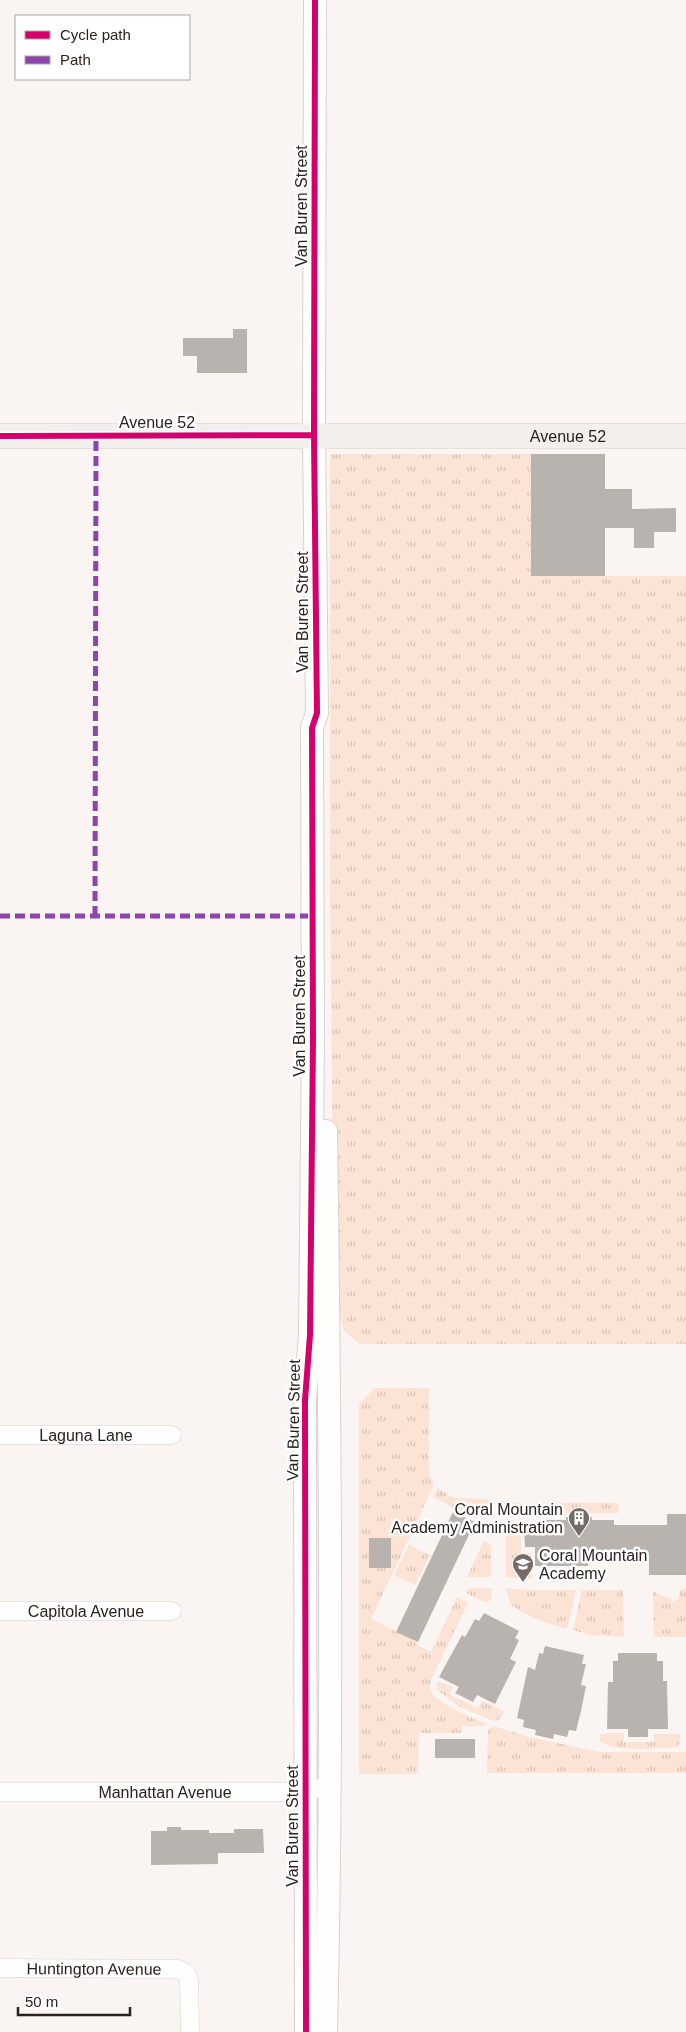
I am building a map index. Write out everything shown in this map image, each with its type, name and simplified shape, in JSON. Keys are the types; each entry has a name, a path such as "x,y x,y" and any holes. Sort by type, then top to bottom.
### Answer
{"main road":[{"name":"Avenue 52","path":"0,436 686,436"}],"street":[{"name":"Van Buren Street","path":"315,0 314,435 317,713 322,728 323,749 330,1475 330,1787 326,2032"},
{"name":"Van Buren Street","path":"306,2032 305,1400 310,1326 313,1030 312,728 317,713"},
{"path":"330,1475 337,1464 340,1454 340,1358"},
{"name":"Laguna Lane","path":"0,1435 172,1435"},
{"name":"Capitola Avenue","path":"0,1611 172,1611"},
{"name":"Manhattan Avenue","path":"0,1792 286,1792 330,1787"},
{"name":"Huntington Avenue","path":"0,1968 178,1969 186,1973 189,1980 190,2032"}],"green space":[{"path":"330,454 531,454 531,576 686,576 686,1344 359,1344 344,1331 334,1298 330,893"},
{"path":"375,1388 429,1388 429,1464 430,1476 434,1485 371,1619 417,1642 418,1645 431,1652 457,1597 468,1603 431,1680 430,1689 435,1697 448,1706 487,1724 485,1726 462,1726 462,1733 419,1733 418,1774 359,1774 359,1404"},
{"path":"438,1488 454,1498 488,1499 488,1503 477,1519 433,1497"},
{"path":"506,1503 618,1503 619,1513 566,1513 566,1517 506,1517"},
{"path":"521,1530 521,1553 531,1553 532,1579 506,1577 506,1531"},
{"path":"484,1541 491,1544 491,1577 467,1577"},
{"path":"409,1545 430,1555 415,1585 394,1575"},
{"path":"469,1588 492,1588 491,1600 485,1602 468,1594 466,1592"},
{"path":"506,1588 576,1590 567,1629 537,1619 516,1609 510,1604"},
{"path":"681,1589 686,1589 686,1637 654,1637 653,1590 661,1596 671,1598 672,1602 678,1599"},
{"path":"582,1590 623,1590 624,1637 590,1635 573,1630"},
{"path":"437,1681 453,1687 450,1695 478,1708 482,1701 504,1711 500,1719 496,1721 491,1720 460,1707 437,1690"},
{"path":"493,1726 529,1737 599,1752 686,1752 686,1773 487,1773 488,1730"},
{"path":"624,1733 624,1742 654,1742 654,1734 680,1734 680,1743 677,1747 636,1749 614,1747 600,1741 600,1734"}],"building":[{"path":"233,329 247,329 247,373 197,373 197,356 183,356 183,338 233,338"},
{"path":"531,454 605,454 605,489 632,489 632,509 676,508 676,532 654,532 654,548 634,548 634,528 605,528 605,576 531,576"},
{"path":"453,1512 475,1522 418,1642 396,1632"},
{"name":"Coral Mountain Academy Administration","path":"667,1514 686,1514 686,1575 649,1575 649,1562 641,1562 641,1557 588,1557 588,1566 535,1566 535,1547 525,1547 524,1529 545,1528 545,1520 566,1520 566,1517 592,1517 592,1520 614,1520 614,1525 667,1525"},
{"path":"369,1538 391,1538 391,1568 369,1568"},
{"path":"484,1613 519,1631 515,1638 519,1640 510,1659 516,1662 495,1704 477,1695 473,1702 455,1693 459,1687 439,1677 462,1635 465,1637 475,1619 479,1621"},
{"path":"545,1646 584,1655 582,1664 586,1664 581,1685 586,1686 581,1711 576,1731 569,1730 567,1737 554,1734 553,1739 535,1735 536,1730 523,1727 524,1720 517,1718 528,1667 535,1670 539,1653 543,1654"},
{"path":"618,1653 657,1653 657,1661 663,1661 663,1681 667,1681 668,1729 648,1729 648,1737 628,1737 628,1729 607,1729 608,1682 613,1682 613,1661 618,1661"},
{"path":"435,1739 475,1739 475,1758 435,1758"},
{"path":"167,1827 181,1827 181,1830 209,1830 209,1833 234,1833 234,1829 263,1829 264,1853 218,1853 218,1864 151,1865 151,1831 167,1831"}],"marked path":[{"path":"95,916 96,436"},
{"path":"0,916 313,916"}],"cycle path":[{"path":"306,2032 305,1400 310,1335 313,1039 312,728 317,713 314,435 315,0"},
{"path":"0,436 314,435"}],"place":[{"name":"Coral Mountain Academy Administration","path":"579,1537"},
{"name":"Coral Mountain Academy","path":"523,1583"}]}
